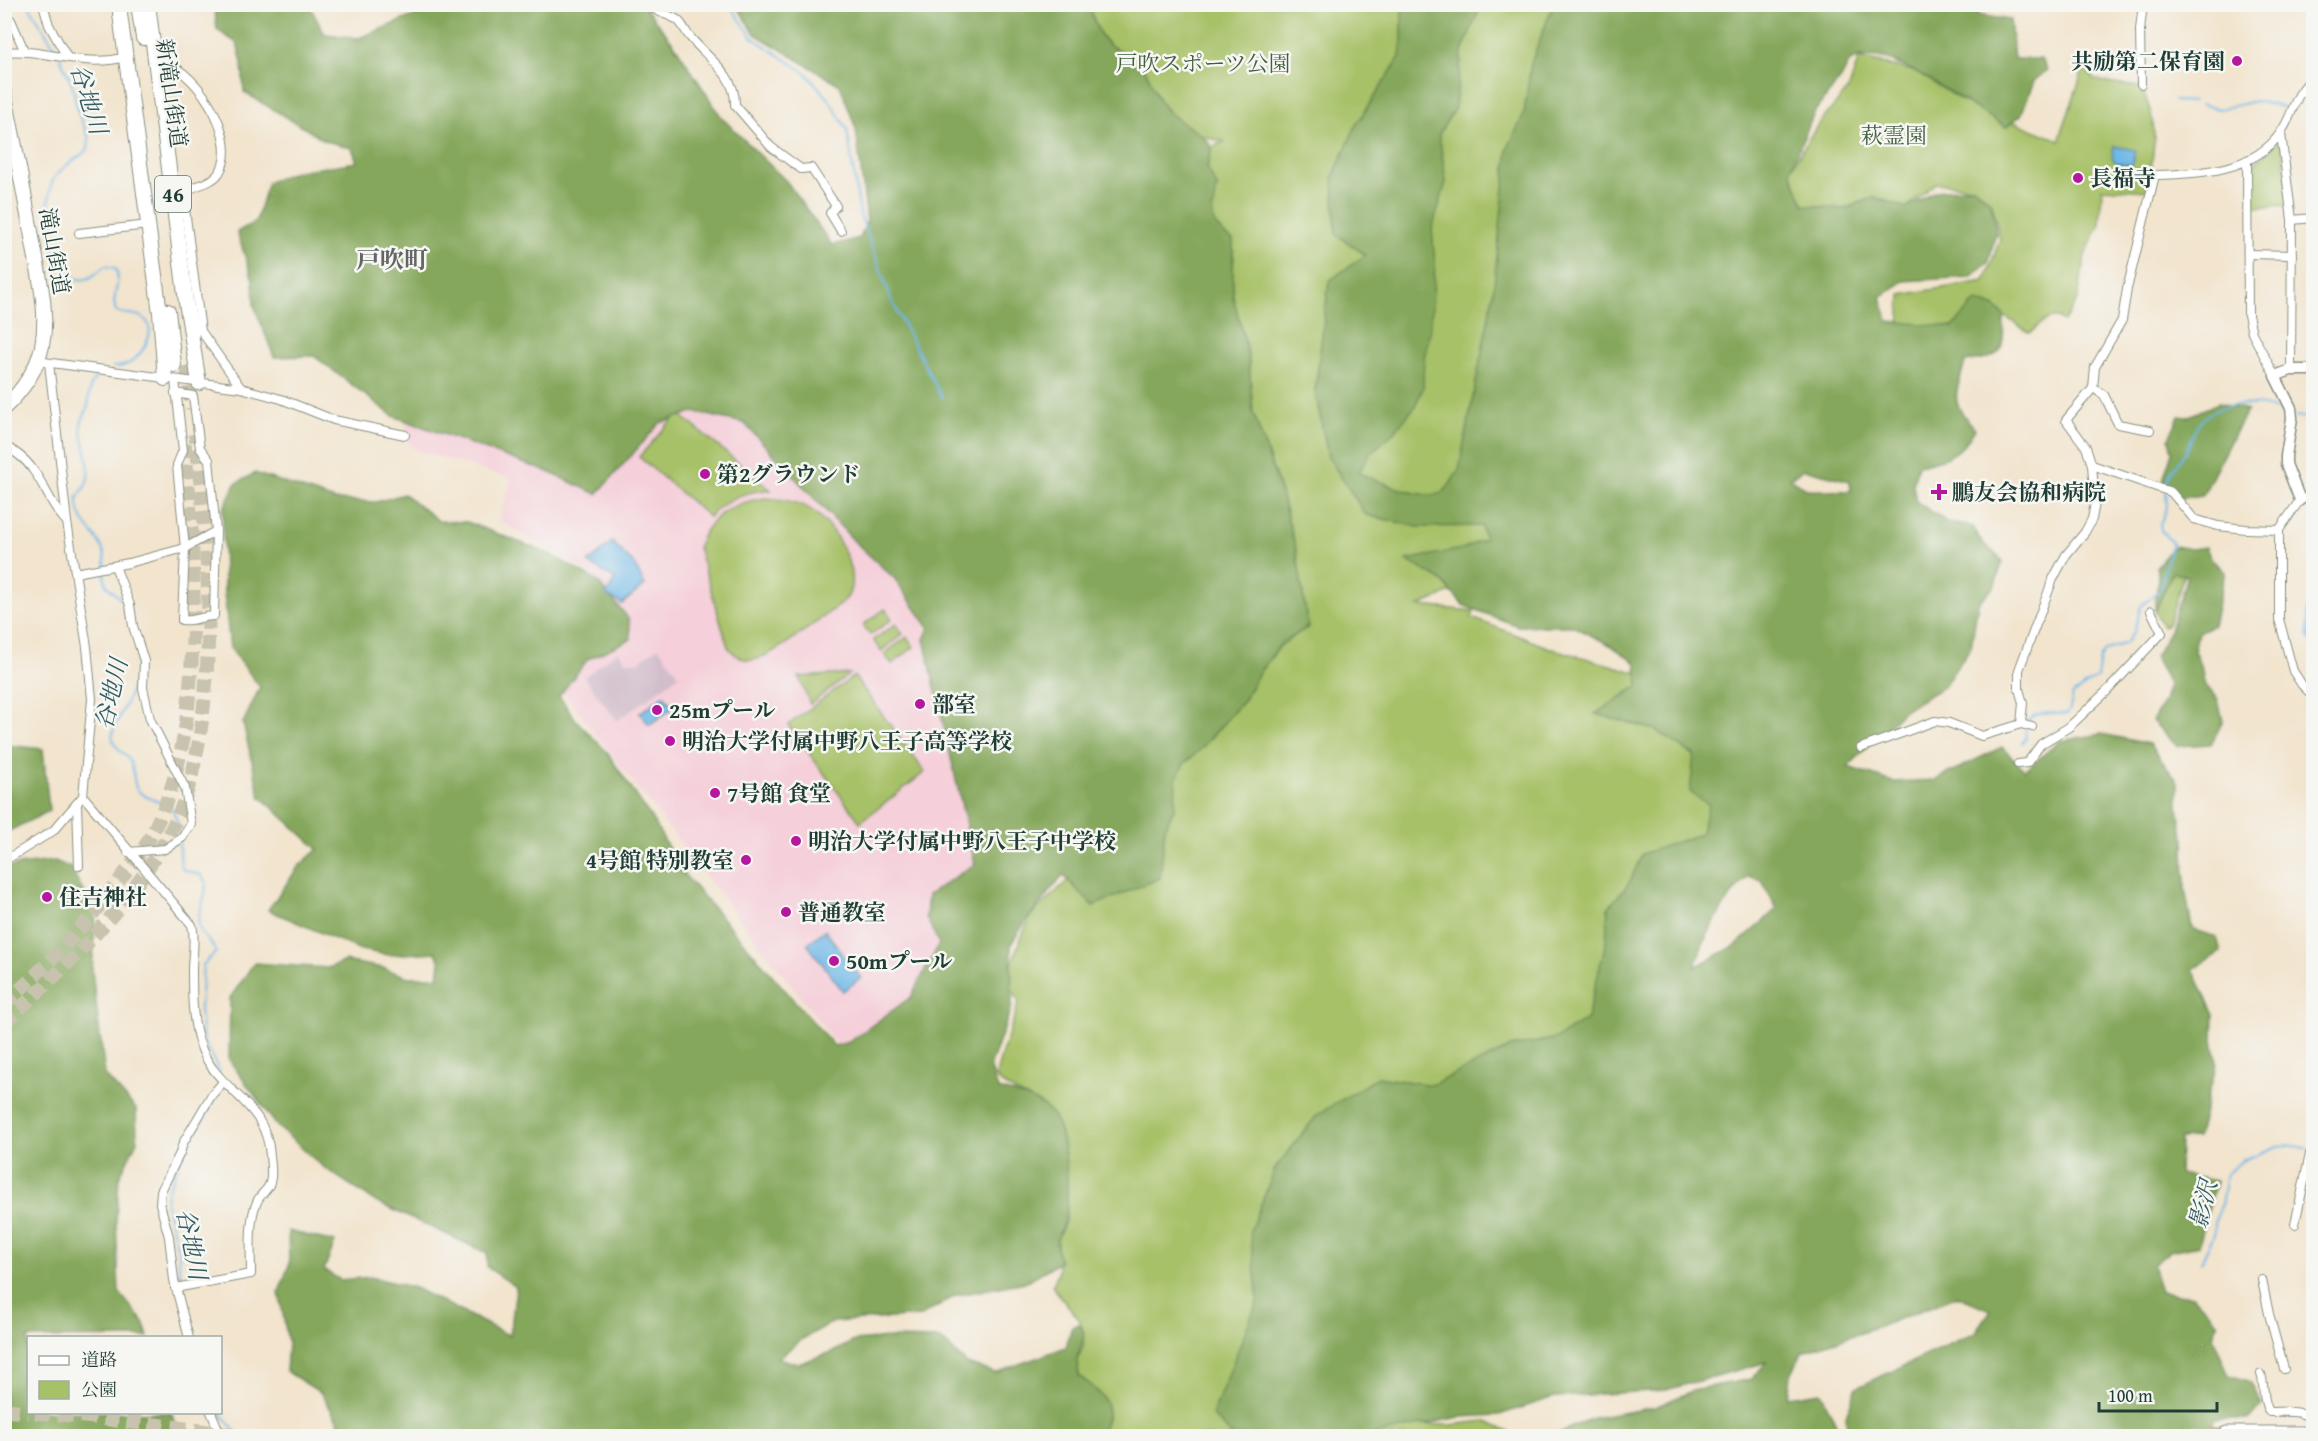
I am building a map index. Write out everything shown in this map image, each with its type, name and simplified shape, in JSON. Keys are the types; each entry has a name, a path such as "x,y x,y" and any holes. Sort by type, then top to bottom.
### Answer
{"highway":[{"path":"2227,1434 2311,1429"}],"main road":[{"name":"46","path":"121,4 125,57 170,380"},
{"name":"新滝山街道","path":"128,4 181,366 138,4"},
{"name":"46","path":"148,4 178,195 200,383"},
{"name":"滝山街道","path":"4,92 10,146 42,294 44,331 44,362 4,408"}],"street":[{"path":"43,4 49,25 66,57"},
{"path":"647,4 660,14 677,19 689,36 727,75 735,94 735,105 771,147 801,169 811,168 836,206 830,213 841,231"},
{"path":"1099,4 1108,4"},
{"path":"2141,84 2140,30 2143,4"},
{"path":"11,21 24,50"},
{"path":"4,52 24,50 96,62 110,62 125,57"},
{"path":"155,60 166,61 201,92 209,102 223,133 224,161 219,172 208,182 178,195 201,331 241,388"},
{"path":"2022,724 2023,703 2019,690 2019,670 2053,579 2066,555 2085,532 2092,519 2095,503 2092,465 2086,447 2066,420 2093,388 2095,367 2122,320 2131,270 2155,175 2202,173 2247,160 2281,134 2295,98 2313,77"},
{"path":"2281,134 2292,220 2291,370"},
{"path":"2247,160 2246,296 2250,328 2292,415 2286,464 2300,500"},
{"path":"2292,220 2313,219"},
{"path":"79,233 148,225"},
{"path":"2248,254 2292,255"},
{"path":"4,861 53,831 83,796 92,699 87,647 44,362 241,388 280,399 334,420 405,435"},
{"path":"2275,376 2291,370 2313,370"},
{"path":"170,380 176,393 183,450 177,465 186,548 182,620 187,621 202,616 214,616 216,531 209,460 200,448 193,396 176,393"},
{"path":"2093,388 2104,395 2118,424 2150,430"},
{"path":"4,445 28,463 55,510 67,522"},
{"path":"2092,465 2168,491 2194,519 2218,526 2246,530 2279,530"},
{"path":"2313,495 2300,500 2279,530 2279,619 2293,671 2313,697"},
{"path":"75,573 115,566 186,548 216,531"},
{"path":"115,566 130,605 132,626 144,661 142,688 150,719 185,788 191,824 178,841 162,850 128,852"},
{"path":"2018,764 2027,764 2041,744 2069,727 2162,633 2151,611"},
{"path":"1861,748 1935,721 1949,723 1982,736 2022,724 2032,727"},
{"path":"83,796 192,925 195,941 192,972 198,1039 206,1058 223,1082 256,1114 262,1125 270,1154 270,1185 257,1202 254,1218 251,1238 251,1274 175,1288"},
{"path":"77,804 79,866"},
{"path":"188,1336 175,1288 169,1237 160,1204 161,1191 180,1154 183,1143 211,1096 223,1082"},
{"path":"2295,1224 2312,1153"},
{"path":"2262,1280 2284,1369"},
{"path":"2261,1374 2265,1384 2266,1407 2270,1412 2306,1414 2311,1429"},
{"path":"211,1414 221,1437"}],"shaded area":[{"path":"754,392 914,592 1014,924 844,1053 557,685 591,574 499,521 511,479 413,449 405,435 406,422 543,462 685,393"},
{"path":"658,647 679,675 617,721 584,677 618,651 626,661 638,662"}],"green space":[{"path":"1978,4 1978,15 2010,20 2014,59 2041,59 2047,70 2034,81 2021,115 2006,127 1917,72 1884,58 1859,57 1850,61 1841,78 1815,111 1790,170 1804,205 1845,209 1874,197 1906,208 1936,191 1973,187 1991,202 1996,233 1988,263 1970,277 1904,281 1881,297 1888,321 1953,327 1975,302 1994,306 2004,316 2003,340 1999,352 1987,358 1965,362 1957,391 1958,405 1975,429 1964,445 1952,455 1918,465 1913,485 1916,501 1947,522 1973,527 1982,542 2003,561 1994,587 1978,603 1971,647 1943,687 1904,710 1848,767 1893,782 1935,780 2002,747 2025,770 2060,741 2102,734 2149,744 2178,782 2178,808 2184,840 2185,888 2192,929 2217,937 2221,952 2193,969 2214,1015 2213,1039 2217,1063 2197,1138 2180,1139 2179,1174 2216,1181 2199,1245 2170,1251 2153,1265 2161,1292 2193,1296 2218,1322 2213,1337 2229,1375 2251,1382 2262,1405 2250,1419 2214,1419 2211,1436 1551,1436 1593,1418 1655,1407 1697,1389 1752,1379 1767,1362 1666,1390 1555,1397 1499,1415 1460,1417 1367,1436 1232,1435 1212,1415 1258,1300 1250,1231 1276,1167 1317,1115 1378,1077 1432,1085 1511,1047 1557,1038 1587,1019 1606,942 1608,908 1629,883 1642,854 1700,834 1709,805 1690,792 1694,755 1655,730 1595,714 1638,686 1636,663 1610,645 1573,626 1518,626 1463,605 1441,580 1406,560 1462,549 1485,539 1481,526 1418,527 1366,515 1328,457 1315,391 1329,281 1365,255 1336,234 1333,177 1356,125 1400,57 1402,5 1481,5 1462,52 1455,108 1439,134 1446,182 1432,229 1435,266 1430,331 1424,358 1423,388 1414,408 1390,436 1369,454 1359,473 1401,489 1425,495 1443,492 1450,485 1459,469 1493,295 1508,148 1524,114 1531,63 1553,5","holes":["1804,469 1850,481 1851,491 1808,490 1790,478","1749,876 1762,881 1777,909 1735,946 1695,967 1716,918","1957,1296 1991,1310 1976,1332 1856,1388 1846,1416 1847,1430 1840,1433 1821,1392 1788,1397 1791,1375 1802,1352 1879,1327"]},
{"path":"234,5 309,5 325,34 359,38 423,12 424,5 643,5 674,44 722,118 787,182 832,245 860,238 867,221 856,129 840,85 755,34 736,5 1089,5 1102,37 1114,48 1131,54 1139,60 1164,107 1174,117 1203,137 1212,147 1207,168 1217,187 1213,218 1219,229 1233,240 1233,297 1248,354 1253,412 1279,487 1296,549 1308,627 1281,644 1260,671 1243,701 1201,749 1184,764 1176,779 1175,806 1165,828 1160,878 1093,906 1063,875 1025,922 1011,944 1012,1006 990,1067 998,1089 1041,1104 1052,1114 1057,1123 1064,1148 1067,1191 1065,1217 1057,1240 1060,1262 1025,1282 954,1296 921,1316 833,1322 804,1338 778,1358 798,1364 837,1350 854,1341 887,1338 941,1339 967,1364 996,1373 1066,1347 1072,1326 1079,1324 1083,1338 1077,1361 1079,1376 1096,1389 1107,1408 1105,1425 1100,1436 343,1436 339,1423 321,1393 286,1371 288,1342 279,1292 289,1265 288,1231 335,1242 324,1270 340,1280 371,1277 415,1288 510,1336 516,1287 487,1267 487,1253 376,1202 323,1167 277,1126 229,1060 230,998 254,963 328,968 345,961 383,968 408,977 438,977 440,963 436,952 388,955 361,950 268,910 299,866 318,849 260,796 243,723 260,687 230,648 224,593 223,510 235,484 255,473 335,500 376,502 404,494 439,521 467,522 550,554 597,581 629,619 631,639 588,659 559,696 576,720 606,751 652,819 682,872 834,1046 849,1042 911,997 939,944 926,917 928,895 975,864 924,639 929,628 895,579 855,542 744,423 693,412 660,423 597,494 548,472 393,416 314,356 274,357 254,305 253,280 237,232 256,221 268,182 294,172 357,162 352,148 326,141 244,92 242,63 237,43 217,30 215,10"},
{"name":"戸吹スポーツ公園","path":"1089,5 1574,5 1497,534 1487,576 1419,606 1474,611 1472,618 1550,648 1638,673 1753,772 1586,1036 1443,1087 1404,1081 1379,1082 1256,1436 1096,1436 1107,1418 1106,1403 1095,1389 1079,1376 1077,1360 1083,1347 1083,1331 1079,1319 1052,1286 1058,1273 1057,1241 1064,1223 1066,1209 1066,1166 1061,1137 1052,1116 1046,1110 1009,1088 996,1077 1019,1001 1009,985 1009,974 1030,916 1079,870 1184,746 1243,701 1259,673 1281,645 1308,627 1296,549 1279,487 1253,412 1248,354 1231,281 1234,257 1218,231 1211,213 1217,187 1207,168 1212,147 1225,141 1192,131 1173,117 1158,99 1138,59 1110,45 1102,36"},
{"name":"萩霊園","path":"1859,58 1917,72 1962,101 2059,140 2084,68 2094,79 2140,87 2147,101 2154,126 2148,191 2102,188 2100,224 2085,255 2078,299 2064,321 2050,318 2030,333 2004,316 1994,306 1983,306 1960,336 1899,331 1901,295 1985,281 2000,239 1992,203 1973,187 1936,183 1906,208 1874,197 1844,209 1804,206 1790,170 1815,129 1849,88"},
{"path":"2281,138 2290,205 2254,207 2253,165"},
{"path":"2218,403 2248,410 2203,495 2181,498 2162,483 2172,452 2169,438 2179,416 2187,417"},
{"name":"第2グラウンド","path":"678,413 771,490 737,497 722,505 709,517 639,457"},
{"path":"765,498 796,503 813,511 821,518 837,537 843,549 851,574 851,586 848,596 838,606 795,638 760,658 747,660 728,647 698,547 708,527 723,512 742,503"},
{"path":"2174,546 2191,549 2206,547 2210,557 2225,572 2213,625 2198,632 2194,651 2201,664 2204,683 2218,700 2223,721 2211,744 2177,746 2152,721 2164,701 2169,684 2155,657 2170,630 2187,576 2173,571 2155,611 2157,566"},
{"path":"2173,571 2184,574 2168,624 2163,627 2155,612"},
{"path":"885,609 892,619 870,635 863,625"},
{"path":"896,624 903,634 881,651 873,640"},
{"path":"907,637 914,647 892,664 884,654"},
{"path":"850,674 810,704 799,677"},
{"path":"854,676 925,772 860,822 788,725"},
{"path":"5,745 43,749 49,811 5,833"},
{"path":"55,861 71,868 96,915 92,971 105,1075 136,1109 137,1141 119,1178 116,1221 119,1292 144,1323 148,1336 27,1336 27,1414 171,1414 181,1436 5,1436 5,869 18,865"},
{"path":"1484,1421 1513,1436 1323,1436 1385,1424 1450,1425"}],"water":[{"path":"2114,146 2135,150 2132,165 2116,163 2112,157"},
{"path":"612,542 634,564 645,585 622,604 606,595 615,579 588,563"},
{"name":"25mプール","path":"664,695 673,708 649,725 640,713"},
{"name":"50mプール","path":"825,930 861,978 843,991 807,944"}],"waterway":[{"name":"谷地川","path":"28,4 58,53"},
{"path":"729,4 753,38 806,73 828,98 847,129 860,214 893,304 942,398"},
{"name":"谷地川","path":"60,58 72,84 79,115 89,138 88,149 56,175 50,191 50,222 57,256 64,269 74,278 89,278 105,266 115,268 118,279 114,300 116,311 140,316 150,328 148,341 136,358 125,365 113,367"},
{"path":"2174,101 2194,102"},
{"path":"2201,105 2220,109 2256,101 2286,108"},
{"name":"谷地川","path":"103,372 92,383 82,422 81,428 89,472 84,489 78,496 78,507 81,517 102,547 105,566"},
{"path":"2166,487 2170,473 2185,452 2197,426 2216,410 2227,406 2252,405 2265,406 2287,414"},
{"path":"2296,416 2314,419"},
{"path":"2022,743 2026,739 2027,722 2032,717 2044,713 2067,714 2073,694 2097,678 2103,653 2126,643 2134,631 2141,606 2159,591 2172,543 2161,530 2160,524 2167,507 2166,492"},
{"name":"谷地川","path":"104,572 106,585 126,604"},
{"path":"2314,608 2314,636"},
{"name":"谷地川","path":"138,656 133,685 115,725 113,740 130,761 135,784 140,793 172,808 178,824 179,837"},
{"name":"谷地川","path":"179,843 181,866 184,870 201,875 206,883 199,914 199,926 216,952 203,965 200,1009 203,1041 220,1072"},
{"name":"谷地川","path":"193,1336 179,1269 179,1253 166,1205 167,1191 188,1145 222,1088"},
{"name":"影沢","path":"2201,1262 2214,1234 2214,1223 2221,1205 2226,1174 2243,1160 2278,1146 2288,1145 2311,1149"},
{"name":"谷地川","path":"221,1414 233,1428 234,1436"}],"tunnel":[{"path":"187,366 192,409"},
{"path":"4,1023 76,955 120,906 158,852 174,824 188,789 201,728 208,654 206,544 195,434"},
{"path":"4,1004 66,944 95,912 139,855 159,818 176,773 185,726 192,653 192,544 184,436"},
{"path":"4,1410 27,1412"},
{"path":"59,1414 240,1436"},
{"path":"2185,1436 2227,1434"}],"place":[{"name":"共励第二保育園","path":"2237,61"},
{"name":"長福寺","path":"2078,178"},
{"name":"第2グラウンド","path":"705,474"},
{"name":"鵬友会協和病院","path":"1939,492"},
{"name":"部室","path":"920,704"},
{"name":"25mプール","path":"657,710"},
{"name":"明治大学付属中野八王子高等学校","path":"670,741"},
{"name":"7号館 食堂","path":"715,793"},
{"name":"明治大学付属中野八王子中学校","path":"796,841"},
{"name":"4号館 特別教室","path":"746,860"},
{"name":"住吉神社","path":"47,897"},
{"name":"普通教室","path":"786,912"},
{"name":"50mプール","path":"834,961"}],"district":[{"name":"戸吹町","path":"392,259"}]}
